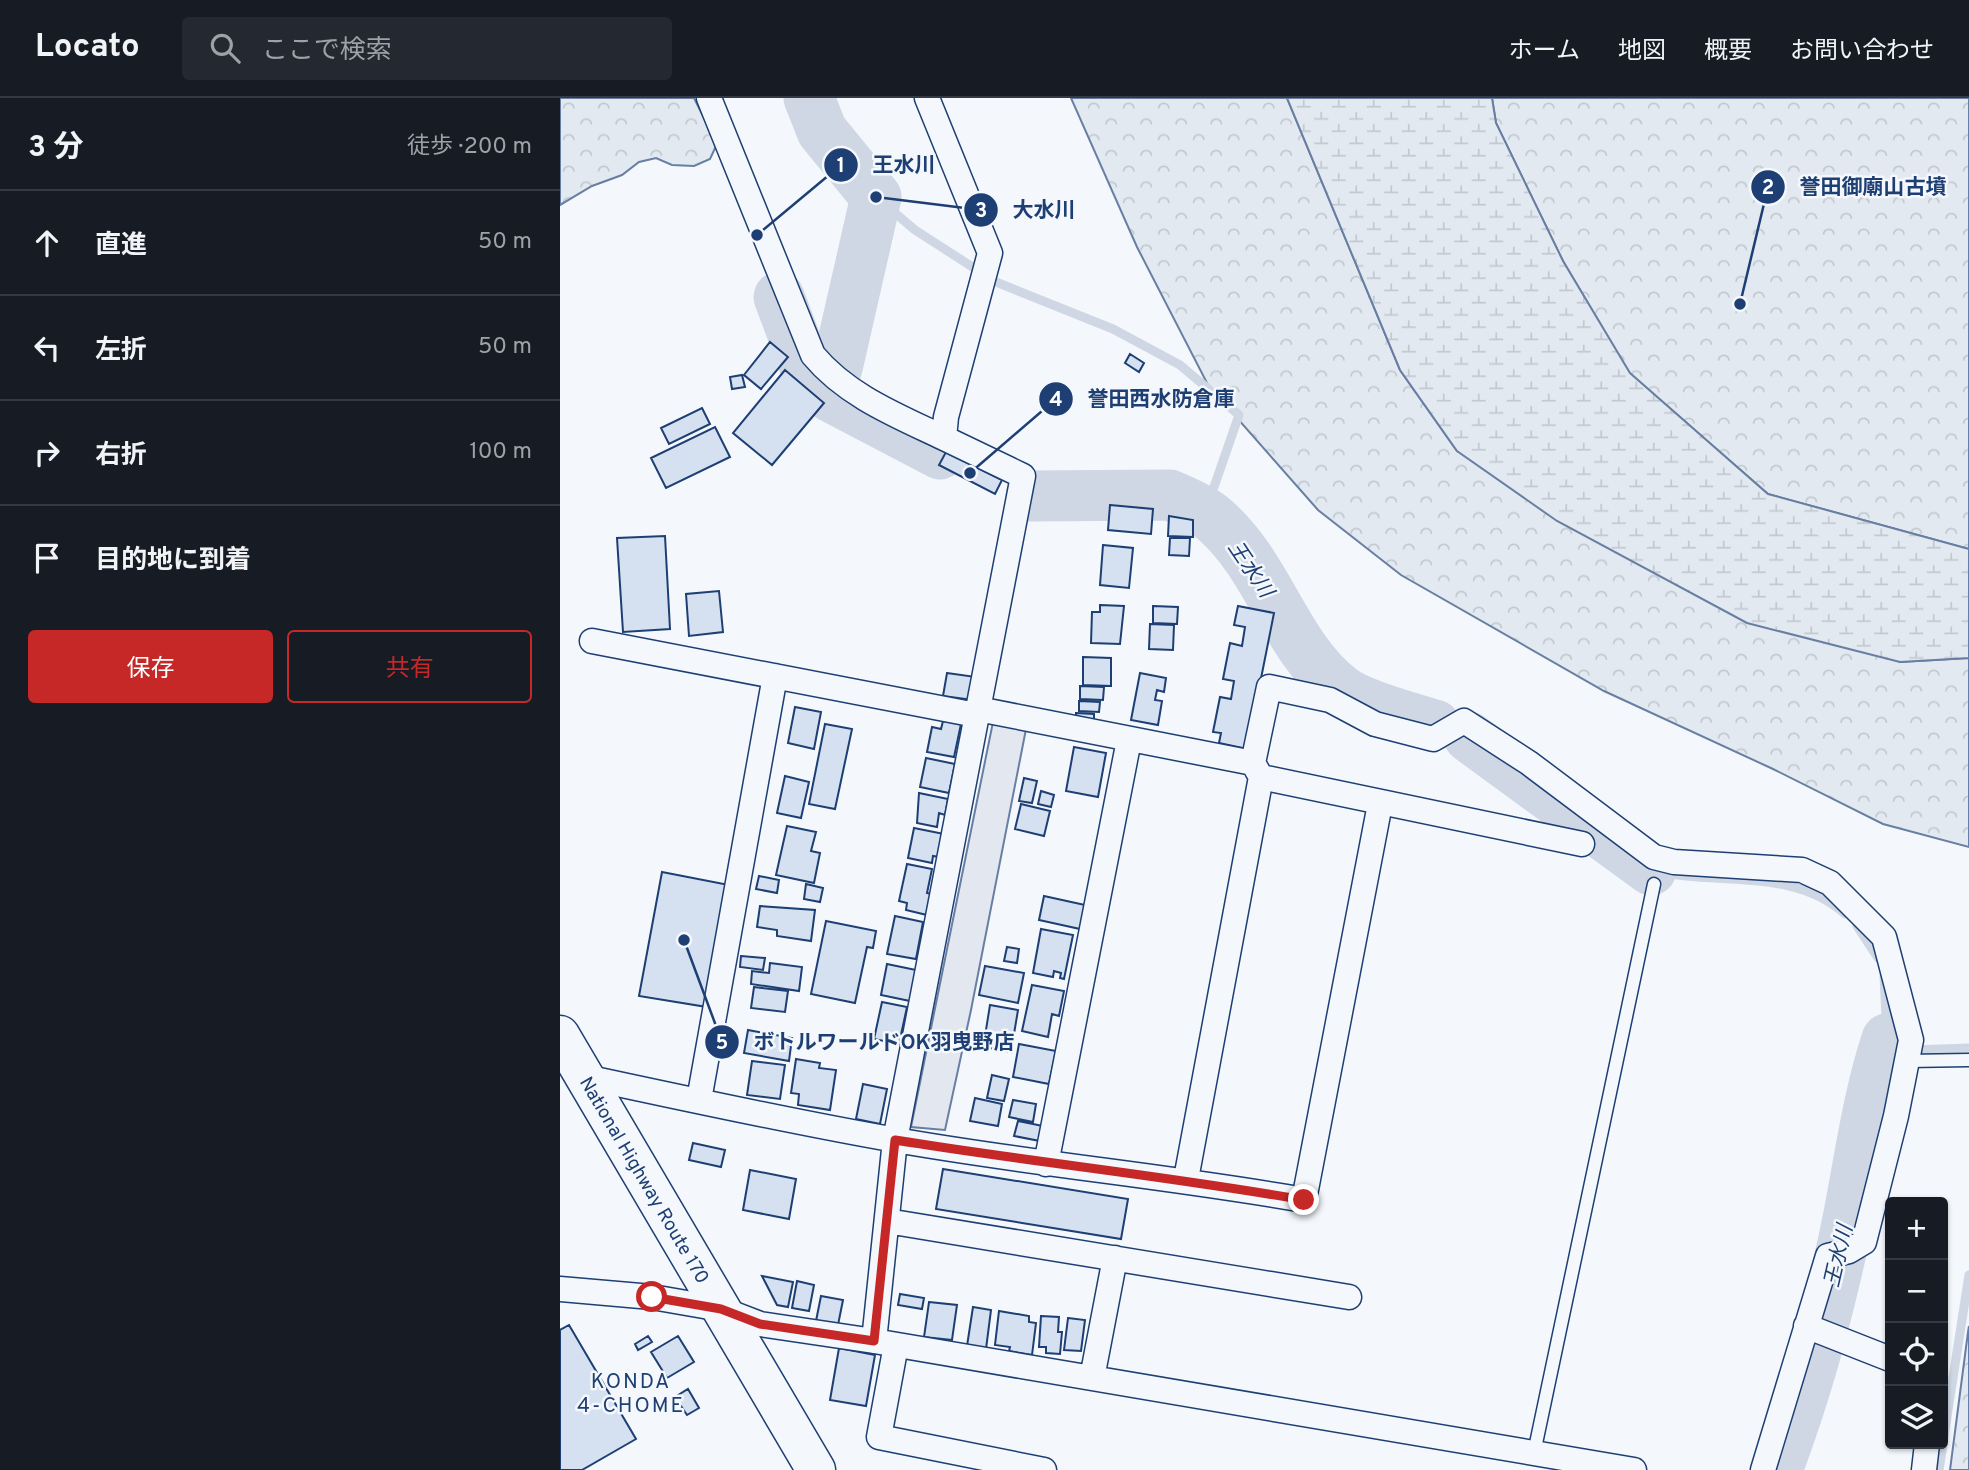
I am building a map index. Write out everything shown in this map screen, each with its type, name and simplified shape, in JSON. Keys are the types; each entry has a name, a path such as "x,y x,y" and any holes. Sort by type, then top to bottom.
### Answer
{"highway":[{"name":"National Highway Route 170","path":"560,1035 816,1470"}],"street":[{"path":"709,98 813,355 824,369 866,400 1023,476 895,1140 887,1221 885,1343 879,1437 1044,1470"},
{"path":"928,98 990,253 946,417 944,438"},
{"path":"592,641 1129,740 1257,770 1380,804 1582,844"},
{"path":"699,1100 775,676"},
{"path":"1186,1179 1269,687 1330,700 1376,724 1433,739 1464,721 1529,764 1654,857 1674,862 1802,870 1830,883 1884,937 1911,1040 1864,1242 1828,1256 1817,1330 1763,1470"},
{"path":"1046,1164 1129,740"},
{"path":"585,1077 895,1140 1046,1164 1186,1179 1304,1200 1380,804"},
{"path":"887,1221 1349,1297"},
{"path":"1092,1378 1115,1258"},
{"path":"560,1289 652,1297 721,1309 760,1324 1634,1470"},
{"path":"1817,1330 1885,1357"},
{"path":"1924,1470 1926,1449"}],"lane":[{"path":"1534,1453 1654,884"},
{"path":"1907,1061 1969,1060"}],"green space":[{"path":"560,98 694,98 717,144 710,159 694,166 672,165 656,158 639,162 622,175 592,186 560,205"},
{"path":"1071,98 1287,98 1400,370 1457,451 1900,662 1969,658 1969,847 1883,824 1773,769 1604,691 1401,575 1318,510 1208,385 1137,247"},
{"path":"1287,98 1492,98 1496,123 1563,261 1630,373 1768,494 1969,549 1969,658 1900,662 1747,623 1557,521 1457,451 1400,370"},
{"path":"1492,98 1969,98 1969,549 1768,494 1629,373 1563,261 1496,123"},
{"path":"1969,1326 1969,1470 1950,1470 1968,1332"}],"shaded area":[{"path":"993,722 1026,729 971,1010 945,1130 911,1127"}],"building":[{"path":"770,342 788,357 761,389 744,375"},
{"path":"1130,354 1144,363 1139,372 1125,363"},
{"path":"785,370 824,403 772,465 733,433"},
{"path":"742,375 745,387 732,389 730,377"},
{"path":"702,408 710,424 669,444 661,428"},
{"path":"715,427 730,457 666,488 651,458"},
{"path":"946,452 1002,480 995,494 939,465"},
{"path":"1110,505 1153,509 1151,534 1108,530"},
{"path":"1169,516 1193,520 1193,537 1168,536"},
{"path":"665,536 670,629 623,632 617,538"},
{"path":"1170,538 1190,538 1189,556 1169,555"},
{"path":"1103,545 1133,548 1129,588 1100,585"},
{"path":"719,591 723,632 689,636 686,594"},
{"path":"1100,605 1124,606 1120,644 1091,643 1092,612 1100,612"},
{"path":"1153,606 1178,607 1177,624 1153,623"},
{"path":"1238,606 1274,613 1247,749 1219,743 1221,733 1213,732 1220,697 1231,699 1234,681 1223,679 1230,643 1242,646 1245,627 1234,625"},
{"path":"1150,624 1174,625 1173,650 1149,649"},
{"path":"1083,657 1111,658 1111,686 1083,685"},
{"path":"947,673 976,677 973,700 943,696"},
{"path":"1140,673 1166,678 1164,692 1157,690 1155,700 1162,701 1158,725 1131,720"},
{"path":"1080,686 1104,687 1103,700 1080,699"},
{"path":"1079,701 1100,702 1099,712 1079,711"},
{"path":"795,707 821,712 814,749 788,743"},
{"path":"1076,713 1094,714 1094,720 1076,719"},
{"path":"943,721 961,724 954,757 927,752 932,727 941,729"},
{"path":"825,724 852,729 835,809 809,804"},
{"path":"1074,747 1106,753 1098,797 1066,791"},
{"path":"926,758 955,764 949,793 920,787"},
{"path":"785,776 809,782 801,818 777,813"},
{"path":"1024,778 1037,781 1032,803 1019,801"},
{"path":"1041,791 1054,795 1051,807 1038,804"},
{"path":"919,793 948,799 945,815 939,813 937,827 917,823"},
{"path":"1021,804 1050,811 1044,836 1015,829"},
{"path":"787,826 816,832 811,851 820,853 814,883 776,875"},
{"path":"914,828 944,834 939,857 933,856 932,863 908,858"},
{"path":"907,864 932,869 927,893 932,894 927,915 906,910 907,903 899,901"},
{"path":"662,872 729,885 707,1007 639,996"},
{"path":"759,876 779,880 777,893 756,889"},
{"path":"806,884 823,888 820,902 804,899"},
{"path":"1044,896 1085,905 1080,929 1039,920"},
{"path":"760,906 815,910 811,941 777,936 777,930 757,927"},
{"path":"895,916 923,922 916,959 887,954"},
{"path":"826,921 876,931 873,948 867,947 855,1003 811,994"},
{"path":"1041,929 1073,935 1064,979 1060,978 1061,973 1054,971 1053,977 1033,973"},
{"path":"1007,947 1019,949 1017,963 1004,961"},
{"path":"741,956 765,958 763,970 740,967"},
{"path":"770,963 802,967 799,991 751,984 752,971 769,973"},
{"path":"887,964 916,970 910,1001 881,995"},
{"path":"985,966 1024,973 1018,1003 979,995"},
{"path":"1032,985 1064,991 1059,1016 1052,1014 1048,1037 1022,1031"},
{"path":"754,987 788,991 785,1012 751,1008"},
{"path":"882,1002 907,1007 899,1044 874,1039"},
{"path":"990,1005 1018,1010 1011,1052 989,1048 991,1037 985,1036"},
{"path":"748,1030 792,1038 789,1061 744,1053"},
{"path":"1019,1044 1056,1051 1049,1084 1013,1077"},
{"path":"796,1059 820,1063 819,1068 836,1070 830,1110 798,1105 799,1094 791,1093"},
{"path":"752,1061 785,1065 780,1099 747,1095"},
{"path":"992,1075 1009,1079 1004,1101 987,1098"},
{"path":"863,1084 887,1089 880,1124 856,1119"},
{"path":"975,1098 1002,1104 998,1126 970,1121"},
{"path":"1013,1100 1036,1104 1033,1122 1009,1117"},
{"path":"1018,1121 1043,1126 1040,1141 1014,1136"},
{"path":"693,1143 725,1150 721,1167 689,1160"},
{"path":"943,1169 1128,1199 1121,1239 936,1209"},
{"path":"750,1170 796,1179 789,1219 743,1210"},
{"path":"762,1276 793,1282 788,1307 777,1305"},
{"path":"797,1281 814,1285 809,1311 792,1308"},
{"path":"900,1294 924,1298 922,1309 898,1305"},
{"path":"821,1296 843,1300 838,1325 816,1321"},
{"path":"929,1302 957,1305 952,1340 924,1337"},
{"path":"973,1307 991,1310 986,1349 967,1346"},
{"path":"999,1311 1029,1316 1029,1322 1036,1323 1032,1355 1009,1351 1010,1347 995,1345"},
{"path":"1041,1316 1059,1317 1058,1332 1062,1332 1060,1354 1046,1353 1046,1347 1039,1347"},
{"path":"1068,1318 1085,1320 1081,1351 1064,1350"},
{"path":"569,1325 636,1439 582,1470 560,1470 560,1330"},
{"path":"648,1336 652,1342 638,1350 635,1344"},
{"path":"678,1336 694,1362 667,1378 651,1352"},
{"path":"839,1348 875,1355 866,1406 830,1400"},
{"path":"688,1389 699,1408 687,1415 675,1397"}],"waterway":[{"path":"809,98 822,131 876,197 837,368"},
{"path":"876,197 915,230 974,268"},
{"path":"996,282 1113,329 1180,365 1239,415 1214,487"},
{"name":"王水川","path":"779,297 807,372 831,397 940,454"},
{"name":"王水川","path":"1031,496 1170,495 1200,509 1234,540 1250,561 1304,650 1340,689 1371,705 1435,725"},
{"name":"王水川","path":"1205,513 1207,508"},
{"name":"王水川","path":"1469,737 1651,870"},
{"path":"1651,870 1675,875 1777,883 1824,899 1845,914"},
{"path":"1857,926 1878,958"},
{"path":"1884,975 1887,1039 1912,1050 1969,1048"},
{"name":"王水川","path":"1777,1470 1806,1386 1829,1301 1873,1090 1887,1039"},
{"path":"1948,1410 1969,1275"},
{"path":"1939,1470 1942,1449"}],"place":[{"name":"大水川","path":"876,197"},
{"name":"王水川","path":"757,235"},
{"name":"誉田御廟山古墳","path":"1740,304"},
{"name":"誉田西水防倉庫","path":"970,473"},
{"name":"ボトルワールドOK羽曳野店","path":"684,940"}],"district":[{"name":"KONDA 4-CHOME","path":"631,1393"}],"route":[{"path":"652,1297 721,1309 760,1324 874,1341 895,1140 1046,1164 1186,1179 1304,1200"}]}
